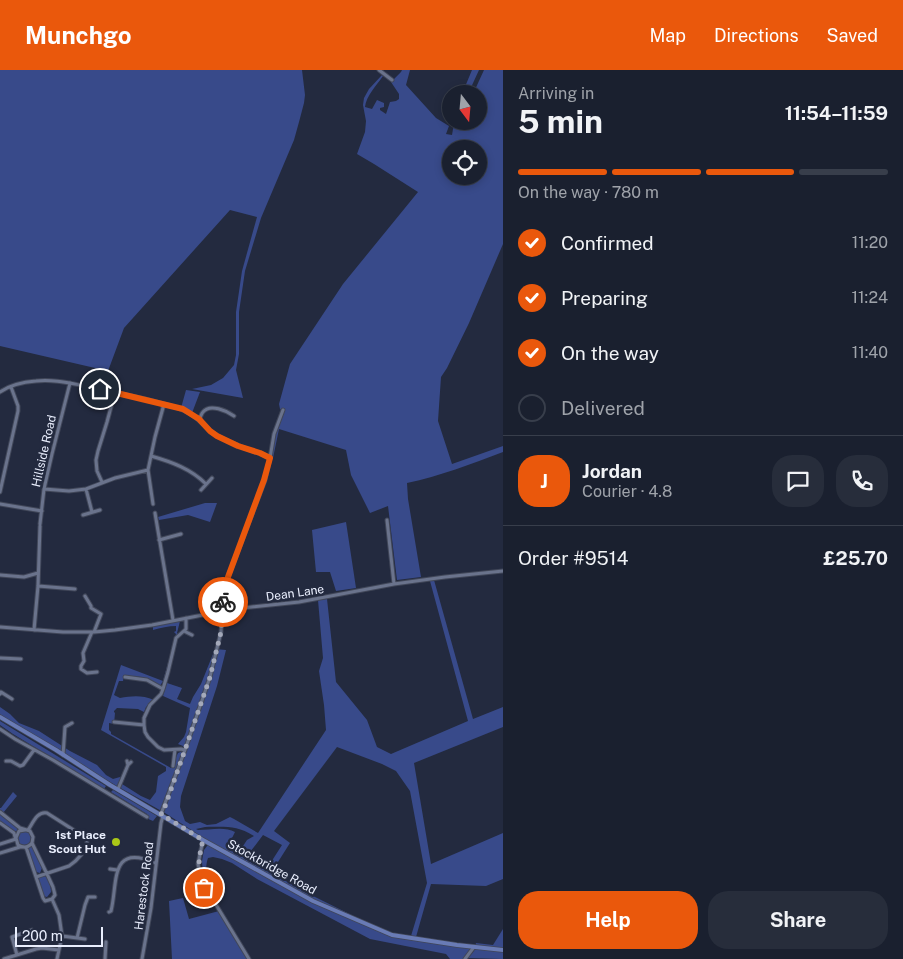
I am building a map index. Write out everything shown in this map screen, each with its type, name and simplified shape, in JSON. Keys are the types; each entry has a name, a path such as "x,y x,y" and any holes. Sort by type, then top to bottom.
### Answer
{"main road":[{"name":"Stockbridge Road","path":"0,717 203,840 313,901 392,934 503,950"}],"street":[{"path":"379,70 392,80"},
{"path":"1,390 22,383 46,380 115,392 164,404 183,409 199,419 217,436 270,458"},
{"name":"Hillside Road","path":"34,630 44,489 70,383"},
{"path":"0,492 18,411 11,387"},
{"path":"102,482 97,470 96,460 115,392"},
{"path":"153,504 148,470 164,404"},
{"path":"199,419 204,410 209,408 222,410 234,416"},
{"name":"Harestock Road","path":"142,959 151,908 162,815 210,677 221,632 224,590 264,480 274,434 283,410"},
{"path":"151,456 176,464 190,471 206,484"},
{"path":"44,489 69,491 86,489 102,482 148,470"},
{"path":"201,490 212,478"},
{"path":"86,489 92,512"},
{"path":"0,504 42,511"},
{"path":"83,515 100,510"},
{"path":"155,513 173,620"},
{"path":"387,520 394,584"},
{"path":"159,540 181,534"},
{"name":"Dean Lane","path":"0,627 93,632 127,629 246,608 299,602 394,584 503,571"},
{"path":"0,575 24,577 38,573"},
{"path":"38,586 74,589"},
{"path":"85,596 91,608 101,614 83,653 84,661 80,669 87,673 97,672"},
{"path":"185,750 164,750 158,747 145,732 144,718 150,705 161,694 176,638 187,626 186,618"},
{"path":"184,631 192,635"},
{"path":"173,652 179,654"},
{"path":"0,658 21,660"},
{"path":"168,672 173,672"},
{"path":"125,677 147,680 163,689"},
{"path":"0,694 1,692 12,698"},
{"path":"114,722 144,725"},
{"path":"63,755 65,727 72,723"},
{"path":"0,729 146,815"},
{"path":"10,760 20,766 23,765 34,750"},
{"path":"173,766 176,750"},
{"path":"118,789 129,763"},
{"path":"106,792 110,785"},
{"path":"0,812 20,828 32,834 32,843 55,893 52,899 45,901 43,898 26,847"},
{"path":"0,844 16,838 19,831 26,830 43,812 86,839 87,846 74,863 36,877"},
{"path":"0,823 14,833 16,842 21,846 26,847 32,843"},
{"path":"203,840 198,864 201,880 249,959"},
{"path":"0,853 21,846"},
{"path":"109,912 113,904 117,870 125,861 132,857 140,857 155,863"},
{"path":"110,869 117,870"},
{"path":"78,938 88,897 95,897"},
{"path":"52,899 59,915 62,936 57,959"},
{"path":"17,955 12,937 32,930"},
{"path":"62,936 85,939"},
{"path":"105,959 106,942"},
{"path":"464,959 474,947"},
{"path":"4,959 42,948 59,950"}],"shaded area":[{"path":"0,70 302,70 305,95 294,140 261,218 245,271 239,312 239,354 236,370 243,398 192,389 211,385 223,378 234,365 236,355 236,312 242,271 257,217 230,210 124,328 108,371 0,346"},
{"path":"402,70 410,70 406,85 436,118 442,122 442,130 448,130 446,134 452,135 453,130 488,130 488,85 477,85 484,70 503,70 503,244 469,323 441,377 438,421 452,464 503,446 503,452 443,473 407,483 421,577 397,580 388,506 370,513 351,475 346,450 279,429 273,458 270,458 274,434 282,410 279,404 290,364 343,284 418,192 357,154 365,132 364,98 369,89 382,75 367,99 365,107 372,109 377,100 384,103 384,107 380,108 380,110 386,114 390,102 399,99 399,94 391,82"},
{"path":"472,70 479,70 472,85 466,85"},
{"path":"186,390 200,392 192,413 181,408"},
{"path":"205,503 217,503 210,522 188,515 159,520 158,517"},
{"path":"346,522 356,588 336,591 330,572 316,572 312,530"},
{"path":"434,580 473,719 503,707 503,727 414,763 431,864 503,833 503,879 486,886 431,884 416,937 411,936 427,883 410,791 396,771 337,747 274,831 290,843 271,873 390,934 472,947 463,959 450,959 446,954 370,939 257,879 232,863 213,857 208,858 206,868 216,897 213,898 205,883 202,861 204,850 210,842 165,813 0,715 0,707 19,723 39,731 70,751 97,765 106,775 113,779 120,777 124,780 122,784 150,800 156,792 158,776 166,771 166,767 101,730 121,665 163,681 160,686 142,677 124,676 123,681 119,681 114,695 120,698 137,696 154,700 146,707 144,712 138,709 117,708 114,711 114,724 109,723 109,730 111,734 171,768 178,753 183,751 183,746 178,744 186,732 190,708 163,696 167,683 182,688 177,699 190,704 201,684 215,649 226,650 217,686 181,796 180,807 185,821 190,824 200,822 207,825 216,824 230,817 258,833 326,730 319,671 323,658 318,600 327,599 336,682 367,720 377,747 391,754 468,721 430,581","holes":["205,827 236,828 254,836 247,840 241,849 230,842 235,832 231,830 196,829","263,835 282,845 266,870 245,859"]},
{"path":"180,621 177,633 179,635 176,637 163,681 176,634 174,632 176,631 176,626 153,630 153,626"},
{"path":"0,721 106,786 104,789 13,734 0,725"},
{"path":"113,790 157,816 153,821 146,818 147,814 111,792"},
{"path":"13,792 17,796 3,813 0,808"},
{"path":"0,814 16,826 17,831 13,831 0,821"},
{"path":"24,831 29,833 31,838 29,843 24,845 19,843 17,838 19,833"},
{"path":"32,847 42,868 40,873 36,872 28,848"},
{"path":"44,875 51,887 51,892 47,897 43,896 38,878"},
{"path":"183,898 189,919 219,911 250,959 172,959 169,901"},
{"path":"503,929 503,959 468,958 474,951 476,943 493,945"}],"way so far":[{"path":"204,888 198,869 203,840 161,814 210,677 221,632 223,602"}],"place":[{"name":"1st Place Scout Hut","path":"116,842"}],"route":[{"path":"100,389 183,409 199,419 217,436 270,458 264,480 228,577 223,602"}]}
